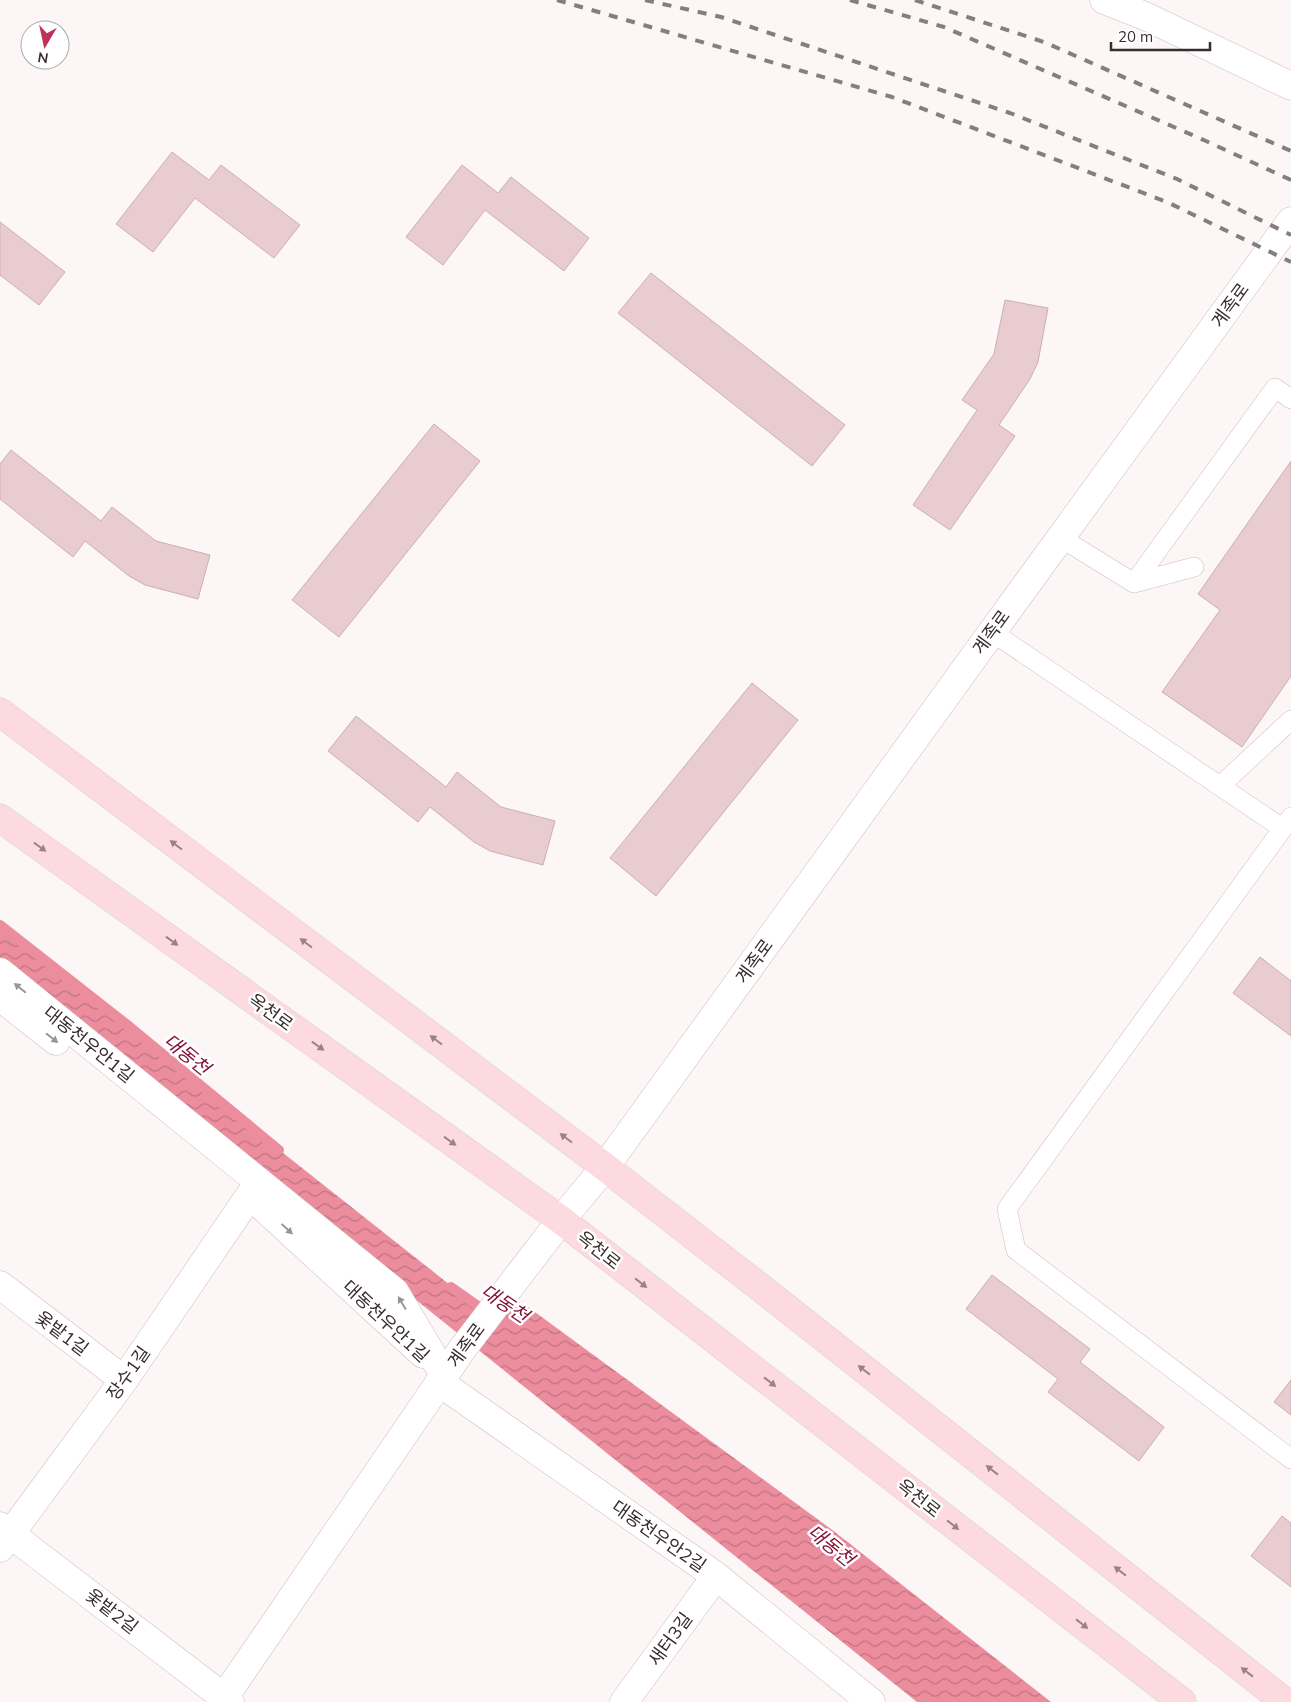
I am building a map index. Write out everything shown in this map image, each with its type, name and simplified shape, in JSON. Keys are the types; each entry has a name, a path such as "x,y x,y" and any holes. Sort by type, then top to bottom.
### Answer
{"main road":[{"path":"0,712 605,1167 762,1288 1285,1702"},
{"name":"옥천로","path":"0,818 561,1220 1182,1702"}],"street":[{"path":"1104,0 1145,16 1291,86"},
{"name":"계족로","path":"225,1700 463,1348 561,1220 605,1167 1291,221"},
{"name":"대동천우안1길","path":"0,972 395,1292 442,1378"},
{"name":"대동천우안1길","path":"0,997 250,1195 442,1378"},
{"name":"장수1길","path":"4,1535 124,1380 250,1195"},
{"name":"옻밭1길","path":"0,1285 124,1380"},
{"name":"대동천우안2길","path":"442,1378 716,1576 871,1702"},
{"name":"옻밭2길","path":"4,1535 225,1700"},
{"name":"새터3길","path":"624,1702 716,1576"}],"lane":[{"path":"1134,583 1276,388 1291,399"},
{"path":"1061,538 1134,583 1194,567"},
{"path":"992,632 1220,786 1287,822 1007,1209 1016,1250 1291,1458"},
{"path":"1220,786 1291,720"}],"water":[{"path":"0,929 488,1315 524,1304 831,1529 1051,1702 917,1702 0,966"}],"building":[{"path":"172,152 209,180 221,165 300,225 274,258 195,198 153,252 116,224"},
{"path":"462,165 498,193 511,177 589,238 564,271 485,210 443,265 406,237"},
{"path":"0,222 65,272 39,305 0,275"},
{"path":"651,273 845,425 812,466 618,313"},
{"path":"1005,300 1048,308 1038,362 1030,379 999,425 1015,436 950,530 913,505 977,410 962,400 994,354"},
{"path":"434,424 480,461 339,637 292,600"},
{"path":"11,450 101,521 112,507 156,541 210,555 198,599 145,585 129,576 85,541 73,557 0,499 0,464"},
{"path":"1291,461 1291,676 1242,747 1162,692 1220,610 1198,594"},
{"path":"752,683 798,720 656,896 610,858"},
{"path":"356,716 446,787 457,772 501,807 555,821 543,865 490,851 474,842 430,807 418,822 328,751"},
{"path":"1260,957 1291,981 1291,1036 1233,993"},
{"path":"992,1275 1090,1349 1080,1362 1164,1427 1139,1461 1048,1392 1058,1379 966,1309"},
{"path":"1291,1380 1291,1415 1274,1402"},
{"path":"1282,1516 1291,1523 1291,1587 1251,1556"}],"waterway":[{"name":"대동천","path":"0,925 130,1027 279,1150"},
{"name":"대동천","path":"451,1287 488,1313"}],"railway":[{"path":"557,0 892,97 1167,202 1291,262"},
{"path":"645,0 721,17 1010,113 1177,179 1291,235"},
{"path":"850,0 944,27 1291,180"},
{"path":"915,0 1044,42 1291,151"}]}
